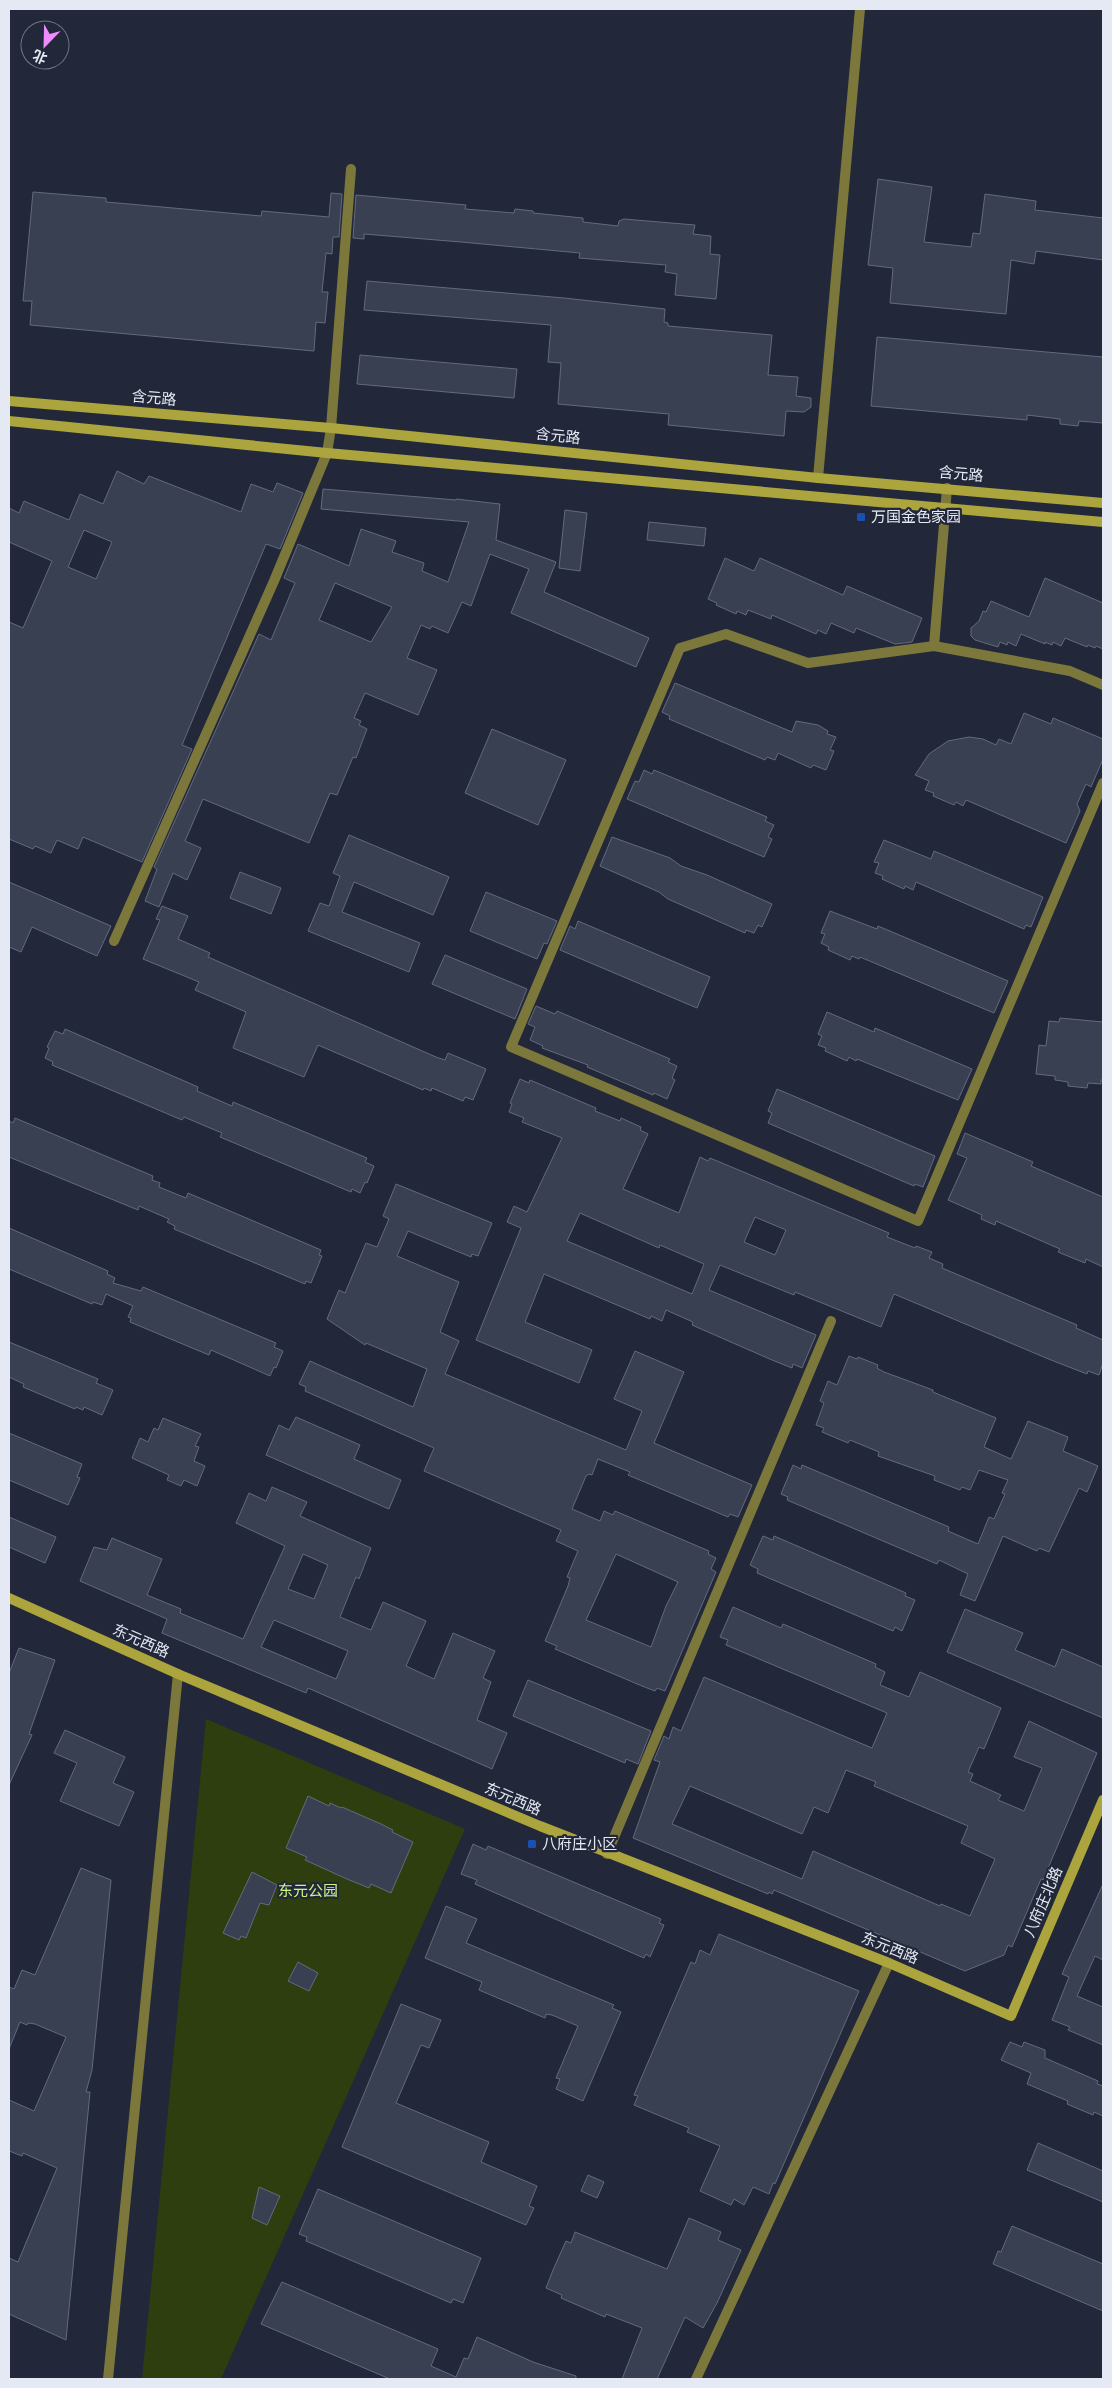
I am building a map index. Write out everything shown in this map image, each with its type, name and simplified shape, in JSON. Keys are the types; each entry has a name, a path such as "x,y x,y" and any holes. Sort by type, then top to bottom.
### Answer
{"main road":[{"name":"含元路","path":"9,401 331,428 818,478 1103,503"},
{"path":"9,421 327,453 1103,522"},
{"name":"东元西路","path":"9,1598 178,1674 607,1854 889,1963 1011,2016"},
{"name":"八府庄北路","path":"1011,2016 1103,1800"}],"street":[{"path":"818,478 860,9"},
{"path":"114,940 274,580 327,453 331,428 351,169"},
{"path":"934,646 947,488"},
{"path":"1103,685 1070,671 934,646 808,663 726,634 680,648 510,1047 918,1221 1103,783"},
{"path":"607,1854 831,1321"},
{"path":"108,2379 178,1674"},
{"path":"696,2379 889,1963"}],"green space":[{"name":"东元公园","path":"206,1719 465,1829 221,2379 142,2379"}],"building":[{"path":"878,179 932,187 924,242 971,247 973,233 980,234 985,194 1036,201 1035,210 1103,218 1103,260 1036,251 1034,264 1011,260 1006,314 890,303 893,268 868,265"},
{"path":"33,192 106,198 106,202 261,216 262,211 329,217 331,193 342,194 339,237 333,237 332,254 326,253 322,292 328,292 325,323 316,322 314,351 30,325 32,301 23,301"},
{"path":"356,195 466,205 465,209 514,213 515,209 533,211 533,213 583,218 583,222 618,226 619,221 624,219 695,225 693,234 711,236 710,254 720,255 716,299 675,295 677,274 665,272 666,265 579,258 580,253 461,242 364,234 364,239 353,238"},
{"path":"367,281 564,298 665,309 664,322 668,323 668,326 772,335 768,375 798,377 796,396 811,398 811,407 804,412 786,411 784,436 668,425 669,414 558,404 561,363 548,362 551,325 364,310"},
{"path":"877,337 1103,357 1103,423 1079,421 1078,426 1060,424 1060,419 1027,415 1027,420 871,406"},
{"path":"360,355 517,369 514,398 357,384"},
{"path":"117,471 144,484 149,476 241,512 251,484 273,492 277,483 303,493 280,549 266,544 182,745 192,749 142,862 83,837 78,849 57,840 51,853 35,846 33,849 9,839 9,622 23,628 52,561 9,542 9,508 19,513 24,501 69,520 80,494 103,504","holes":["84,530 112,542 96,579 68,567"]},
{"path":"323,489 500,504 496,540 556,562 544,592 649,638 636,667 511,613 529,569 490,554 471,606 462,602 448,633 432,626 430,629 421,625 407,658 437,670 418,715 365,693 354,718 361,721 359,725 367,729 356,758 353,757 337,795 330,793 309,843 203,799 185,841 201,848 187,880 173,873 159,907 145,901 157,869 154,867 259,634 271,640 295,583 284,578 298,544 349,566 361,529 396,541 392,552 424,563 422,571 448,582 469,522 321,509","holes":["335,583 392,607 371,642 319,620"]},
{"path":"565,510 587,513 580,571 559,568"},
{"path":"649,522 706,528 704,546 647,540"},
{"path":"725,558 754,571 760,558 843,595 847,586 922,618 912,642 895,644 856,628 854,633 831,623 826,634 818,630 816,634 772,615 771,619 748,610 746,615 737,611 736,614 716,605 717,603 708,599"},
{"path":"1045,578 1103,603 1103,649 1088,645 1087,647 1065,638 1061,646 1053,642 1052,645 1045,642 1045,644 1021,634 1016,646 1008,642 1007,645 1000,642 998,647 975,640 971,636 971,628 979,621 983,611 986,612 991,601 1029,617"},
{"path":"675,683 792,732 796,721 818,725 828,731 827,734 836,737 830,750 834,751 826,770 813,765 811,768 778,753 775,760 767,757 765,760 669,719 670,716 662,712"},
{"path":"1024,713 1051,724 1053,718 1103,739 1103,759 1091,787 1086,784 1077,804 1080,811 1066,843 966,800 963,806 956,802 954,805 933,796 934,793 925,790 929,781 915,775 929,754 948,741 969,737 983,739 996,745 999,739 1011,744"},
{"path":"492,729 566,760 538,825 465,793"},
{"path":"644,770 652,774 654,770 767,817 765,821 774,825 768,837 772,839 764,857 627,799 635,781 639,782"},
{"path":"349,835 449,877 433,915 354,882 342,912 420,943 409,972 308,931 320,903 329,906 340,876 333,873"},
{"path":"612,837 670,858 681,866 707,875 772,904 762,927 758,925 754,933 746,930 745,933 600,866"},
{"path":"884,840 931,859 934,851 1043,897 1031,927 1026,925 1024,929 916,882 913,890 905,886 904,889 882,879 883,876 875,873 879,863 874,862"},
{"path":"240,872 281,888 271,914 230,898"},
{"path":"9,882 111,926 97,956 32,927 21,952 9,947"},
{"path":"486,892 557,921 547,944 544,943 537,959 470,931"},
{"path":"162,906 188,916 178,939 210,953 208,957 436,1057 445,1060 448,1053 486,1069 473,1100 465,1097 463,1101 432,1088 431,1091 424,1088 423,1090 318,1045 304,1077 233,1048 246,1012 195,990 199,982 143,959 160,920 156,919"},
{"path":"830,911 877,929 878,926 1008,981 994,1013 860,957 859,959 852,956 850,960 828,950 829,947 821,943 825,934 821,933"},
{"path":"578,921 710,977 697,1008 560,950 570,926 575,929"},
{"path":"445,955 527,989 515,1019 432,984"},
{"path":"536,1006 555,1014 557,1011 670,1059 668,1062 677,1066 672,1078 675,1080 667,1099 587,1067 588,1065 542,1048 543,1046 530,1040 535,1027 528,1024"},
{"path":"827,1012 874,1032 875,1028 972,1069 958,1100 857,1059 856,1061 849,1057 847,1061 825,1051 826,1048 818,1045 822,1036 818,1034"},
{"path":"1060,1018 1103,1022 1103,1080 1101,1080 1101,1084 1088,1083 1087,1088 1068,1086 1068,1082 1055,1080 1055,1076 1036,1074 1039,1045 1046,1046 1049,1021 1059,1022"},
{"path":"65,1029 198,1087 197,1091 232,1106 233,1102 367,1158 365,1162 374,1166 367,1183 365,1182 360,1193 352,1189 351,1192 220,1137 222,1133 184,1117 182,1120 52,1065 53,1062 45,1058 49,1048 47,1047 55,1031 63,1034"},
{"path":"520,1079 529,1083 530,1080 596,1108 595,1111 620,1121 621,1118 641,1127 640,1130 648,1134 623,1189 679,1213 700,1157 708,1161 710,1158 889,1233 887,1237 915,1248 916,1246 932,1252 929,1258 943,1264 942,1268 1077,1325 1076,1328 1103,1340 1103,1363 1099,1375 1088,1371 1087,1374 1051,1360 894,1294 881,1327 795,1292 794,1295 720,1265 709,1290 816,1335 802,1368 793,1364 792,1368 772,1360 692,1325 693,1322 666,1310 662,1321 651,1316 650,1319 544,1274 525,1322 592,1350 579,1383 476,1340 521,1228 507,1222 514,1206 527,1212 562,1138 522,1122 524,1118 509,1112 512,1104 510,1103","holes":["580,1213 659,1248 660,1245 704,1264 692,1294 567,1241","755,1217 786,1230 775,1255 744,1242"]},
{"path":"777,1089 935,1156 923,1187 915,1184 914,1186 768,1123 772,1113 768,1111"},
{"path":"15,1118 153,1176 152,1180 160,1183 159,1187 186,1198 188,1193 321,1250 319,1255 322,1256 311,1283 306,1281 305,1284 174,1229 175,1226 167,1222 169,1219 139,1206 138,1210 9,1157 9,1121 13,1123"},
{"path":"965,1133 1033,1162 1031,1166 1103,1197 1103,1267 1086,1259 1085,1263 1058,1252 1060,1249 996,1221 995,1225 981,1219 982,1215 948,1200 967,1158 957,1154"},
{"path":"396,1184 492,1223 478,1256 472,1254 471,1257 408,1231 397,1256 459,1282 440,1332 459,1341 445,1374 626,1450 642,1411 614,1399 635,1351 684,1372 654,1443 752,1485 738,1517 730,1514 728,1517 628,1475 630,1472 598,1459 592,1475 586,1476 572,1509 600,1521 604,1511 613,1515 615,1511 709,1551 708,1554 716,1558 711,1569 716,1572 665,1691 657,1688 655,1691 642,1686 555,1649 557,1646 545,1641 568,1586 570,1578 567,1577 578,1551 556,1541 561,1530 424,1471 434,1448 305,1391 306,1387 299,1384 310,1361 413,1407 427,1369 366,1343 365,1345 327,1319 339,1290 345,1293 366,1243 377,1247 389,1219 383,1216","holes":["616,1554 678,1582 666,1606 651,1647 586,1620"]},
{"path":"9,1228 108,1271 107,1274 115,1278 113,1283 141,1291 143,1287 276,1343 274,1347 283,1351 276,1368 274,1367 270,1376 211,1350 209,1355 130,1322 131,1318 128,1317 133,1306 106,1294 102,1305 93,1302 92,1304 9,1269"},
{"path":"9,1342 98,1379 96,1383 113,1390 102,1415 84,1407 83,1410 76,1407 75,1409 23,1387 24,1384 9,1377"},
{"path":"849,1356 857,1359 858,1357 878,1365 877,1368 884,1372 933,1390 933,1392 996,1418 984,1447 1011,1459 1028,1421 1068,1437 1063,1451 1098,1466 1087,1492 1079,1488 1049,1552 1039,1548 1037,1551 1003,1536 975,1601 960,1595 968,1574 939,1560 937,1564 787,1500 788,1497 781,1494 793,1465 801,1469 802,1465 949,1527 948,1531 978,1544 989,1517 994,1519 1005,1494 1002,1493 1008,1480 979,1470 970,1490 962,1487 960,1490 934,1480 935,1476 878,1456 879,1452 850,1440 848,1443 822,1432 824,1428 816,1425 824,1403 820,1401 828,1381 837,1385"},
{"path":"296,1417 360,1445 354,1459 401,1480 389,1509 266,1455 279,1425 289,1430"},
{"path":"163,1418 201,1434 195,1446 199,1447 194,1461 205,1466 197,1486 184,1480 181,1486 167,1480 169,1475 132,1458 140,1438 148,1442 154,1428 158,1430"},
{"path":"9,1433 82,1464 77,1477 80,1478 68,1505 9,1480"},
{"path":"272,1487 307,1502 300,1516 371,1548 359,1579 356,1577 340,1617 371,1630 383,1602 426,1621 406,1666 434,1679 453,1633 495,1651 483,1678 491,1682 477,1720 507,1733 492,1769 308,1688 306,1693 162,1633 167,1619 80,1581 94,1547 107,1550 112,1538 162,1559 147,1595 181,1609 180,1613 243,1639 285,1546 236,1523 249,1493 266,1501","holes":["303,1554 328,1565 314,1599 288,1589","274,1620 348,1651 336,1679 261,1647"]},
{"path":"9,1517 56,1537 45,1563 9,1547"},
{"path":"763,1536 773,1540 774,1536 906,1593 905,1596 915,1600 902,1631 895,1627 893,1631 757,1573 758,1569 750,1565"},
{"path":"733,1607 781,1628 783,1624 876,1664 875,1667 885,1672 880,1685 909,1697 920,1672 1001,1708 984,1749 979,1747 968,1772 973,1774 970,1781 1001,1795 998,1800 1024,1811 1042,1768 1014,1757 1029,1721 1097,1753 1043,1880 1041,1879 1012,1947 1008,1945 1004,1955 965,1971 774,1890 772,1894 769,1892 768,1894 633,1838 660,1762 654,1760 664,1736 669,1739 673,1727 681,1731 704,1677 872,1748 887,1713 726,1645 728,1640 720,1637","holes":["846,1770 876,1782 874,1786 968,1826 961,1843 995,1859 970,1916 941,1904 940,1906 813,1851 802,1879 672,1824 690,1786 802,1834 814,1807 828,1813"]},
{"path":"965,1609 1023,1633 1015,1650 1055,1667 1062,1649 1103,1667 1103,1718 947,1652"},
{"path":"19,1648 55,1660 29,1734 32,1735 9,1785 9,1673"},
{"path":"528,1680 651,1731 638,1764 626,1759 625,1763 513,1716"},
{"path":"65,1730 125,1757 113,1783 134,1792 119,1826 60,1801 77,1763 54,1753"},
{"path":"308,1796 329,1806 330,1803 342,1807 381,1824 393,1830 392,1832 413,1842 391,1893 371,1884 369,1888 347,1879 305,1860 307,1857 286,1848"},
{"path":"473,1844 486,1850 488,1846 661,1919 659,1923 664,1925 650,1957 646,1954 644,1958 475,1884 477,1880 461,1874"},
{"path":"81,1868 111,1880 92,2070 86,2092 90,2092 66,2340 9,2314 9,2258 18,2262 57,2168 23,2153 22,2156 9,2151 9,2100 34,2111 66,2037 35,2024 28,2023 27,2025 20,2022 9,2049 9,1987 14,1989 22,1970 35,1975"},
{"path":"252,1872 277,1885 269,1905 260,1903 246,1938 241,1936 239,1940 223,1933"},
{"path":"1103,1884 1103,1960 1095,1956 1077,1996 1103,2007 1103,2045 1068,2030 1070,2027 1052,2020 1069,1977 1062,1974"},
{"path":"446,1906 477,1919 466,1943 614,2005 612,2008 621,2012 583,2101 556,2089 560,2079 556,2078 578,2026 552,2015 546,2014 545,2018 479,1990 482,1982 425,1958"},
{"path":"719,1934 859,1991 775,2184 773,2183 769,2194 753,2187 744,2205 734,2199 731,2205 700,2191 720,2146 687,2132 689,2128 634,2105 638,2096 634,2095 691,1962 695,1964 700,1950 710,1955"},
{"path":"298,1962 318,1973 309,1991 288,1981"},
{"path":"401,2004 441,2020 429,2048 421,2045 396,2103 489,2142 481,2162 537,2186 529,2206 534,2208 526,2225 342,2147"},
{"path":"1010,2042 1022,2047 1024,2042 1045,2050 1045,2058 1098,2081 1097,2084 1103,2086 1103,2116 1094,2112 1093,2115 1067,2104 1068,2101 1027,2084 1031,2073 1001,2060"},
{"path":"1038,2143 1103,2171 1103,2202 1027,2170"},
{"path":"588,2175 604,2182 597,2198 581,2191"},
{"path":"259,2187 280,2196 267,2225 252,2218"},
{"path":"318,2189 481,2258 463,2303 453,2299 451,2303 306,2241 307,2237 299,2234"},
{"path":"689,2218 721,2232 718,2240 741,2250 717,2303 703,2328 685,2317 657,2379 622,2379 642,2328 606,2314 605,2317 561,2298 562,2295 546,2288 553,2270 566,2241 571,2243 575,2232 667,2269"},
{"path":"1012,2226 1103,2264 1103,2311 993,2264 998,2251 1001,2252"},
{"path":"282,2282 438,2349 431,2366 456,2377 464,2358 468,2359 477,2337 533,2362 576,2376 576,2379 390,2379 261,2324"}],"place":[{"name":"万国金色家园","path":"861,517"},
{"name":"八府庄小区","path":"532,1844"}]}
